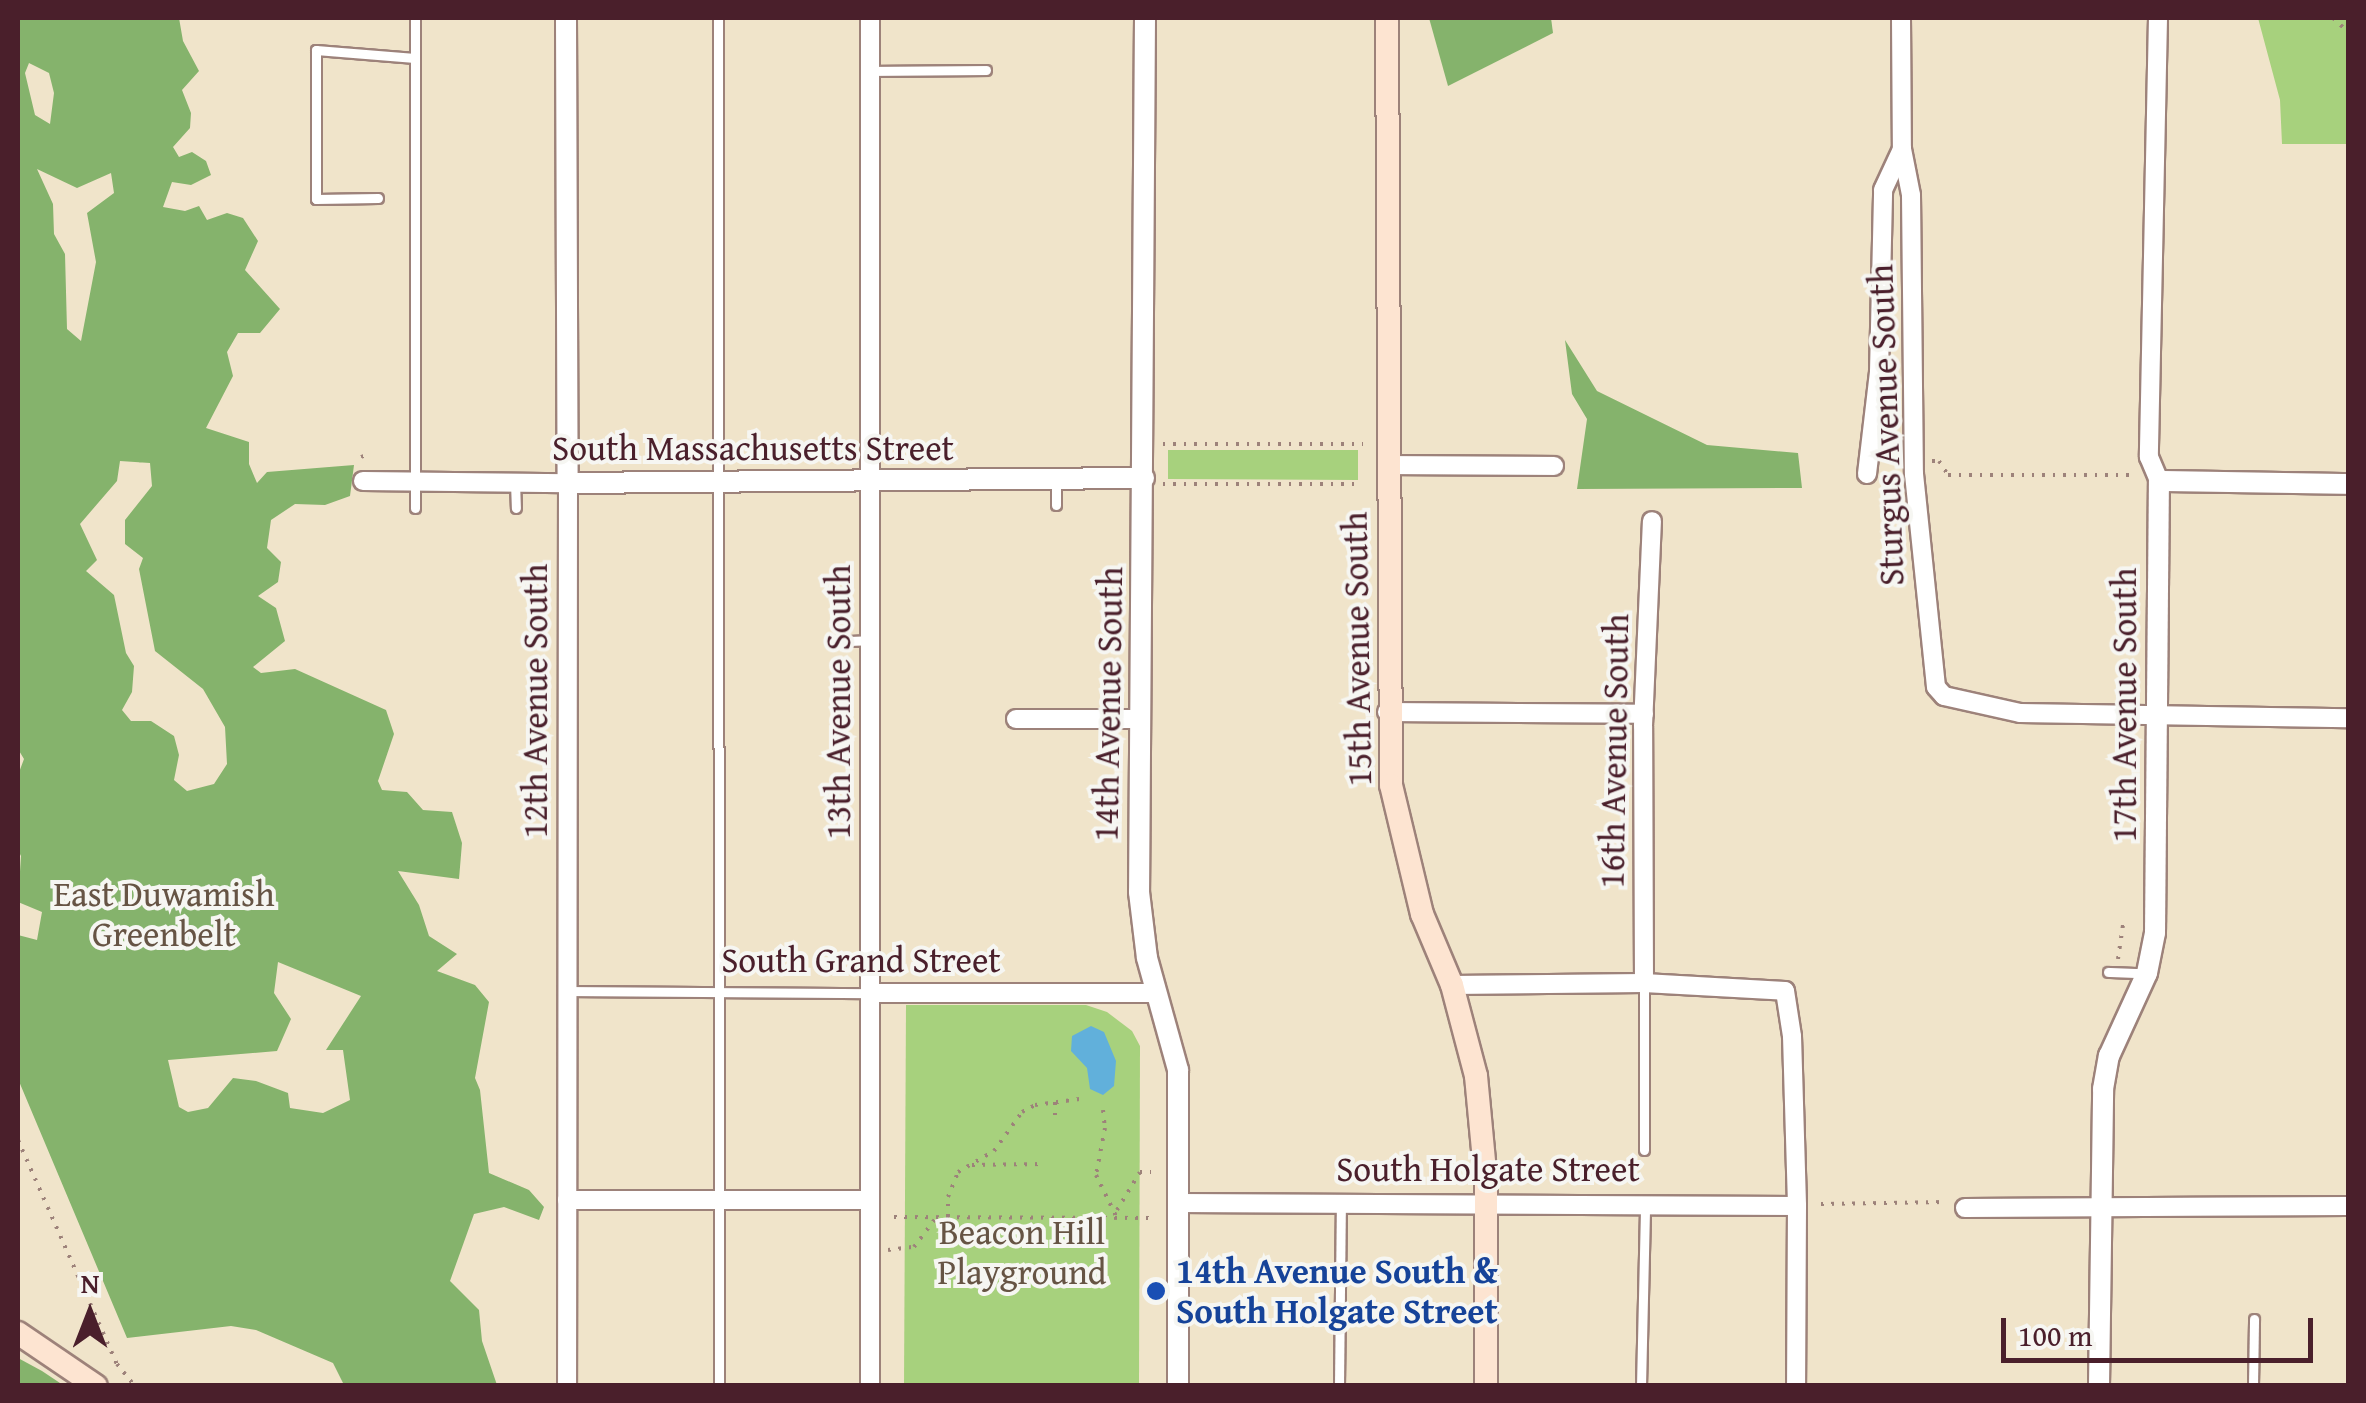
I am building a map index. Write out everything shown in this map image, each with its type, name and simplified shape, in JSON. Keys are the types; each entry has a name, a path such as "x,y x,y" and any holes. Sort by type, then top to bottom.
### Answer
{"main road":[{"name":"15th Avenue South","path":"1387,18 1391,785 1422,914 1452,986 1476,1076 1486,1204 1486,1386"},
{"path":"18,1332 96,1386"}],"street":[{"name":"12th Avenue South","path":"566,18 567,1386"},
{"name":"13th Avenue South","path":"870,18 870,1386"},
{"name":"14th Avenue South","path":"1145,18 1153,481 1140,719 1138,892 1156,993 1178,1070 1178,1386"},
{"name":"Sturgus Avenue South","path":"1901,18 1902,148 1912,195 1914,474 1932,672 1944,696 2020,713 2155,714"},
{"name":"17th Avenue South","path":"2099,1386 2102,1088 2108,1056 2147,973 2156,903 2159,481 2149,456 2158,18"},
{"name":"Sturgus Avenue South","path":"1867,474 1879,372 1884,190 1902,148"},
{"path":"1390,465 1554,466"},
{"name":"South Massachusetts Street","path":"363,481 1153,481"},
{"path":"2159,481 2348,484"},
{"name":"16th Avenue South","path":"1644,983 1644,714 1652,522"},
{"path":"1388,712 1644,714"},
{"path":"2155,714 2348,718"},
{"path":"1016,719 1140,719"},
{"path":"1452,986 1644,983 1785,991 1792,1036 1797,1206 1796,1386"},
{"name":"South Grand Street","path":"871,993 1156,993"},
{"path":"568,1200 870,1200"},
{"name":"South Holgate Street","path":"1178,1202 1797,1206"},
{"path":"1966,1208 2348,1206"}],"lane":[{"path":"415,18 416,508"},
{"path":"718,18 722,481 719,1386"},
{"path":"378,198 316,199 316,50 367,51 377,58 415,58"},
{"path":"870,71 986,70"},
{"path":"1056,479 1056,506"},
{"path":"516,482 516,508"},
{"path":"847,641 870,640"},
{"path":"2112,970 2147,973"},
{"path":"1644,983 1644,1150"},
{"name":"South Grand Street","path":"565,991 871,993"},
{"path":"1339,1386 1341,1203"},
{"path":"1641,1386 1645,1205"},
{"path":"2254,1319 2254,1386"}],"path":[{"path":"2333,18 2348,32"},
{"path":"1158,444 1363,444"},
{"path":"361,457 370,454"},
{"path":"1922,462 1939,461 1948,475 2130,475"},
{"path":"1153,481 1362,484"},
{"path":"2112,970 2124,918"},
{"path":"948,1217 951,1183 967,1164 994,1151 1022,1112 1080,1099"},
{"path":"1055,1102 1055,1123"},
{"path":"1103,1110 1105,1128 1096,1175 1117,1210 1117,1218"},
{"path":"18,1140 117,1364 135,1386"},
{"path":"967,1164 1042,1164"},
{"path":"1117,1210 1140,1172 1151,1172"},
{"path":"1821,1204 1942,1202"},
{"path":"894,1217 1156,1218"},
{"path":"884,1250 914,1247 937,1217"}],"green space":[{"name":"East Duwamish Greenbelt","path":"18,18 179,18 183,41 199,71 182,90 191,113 190,128 173,147 179,157 192,152 206,161 211,175 191,185 172,182 163,207 185,211 199,206 207,220 227,213 243,218 258,241 245,270 280,309 260,333 238,333 227,352 233,376 206,428 249,442 249,464 257,483 267,472 354,465 350,496 325,505 295,504 271,520 267,548 281,562 278,582 258,596 276,608 285,641 253,667 261,673 295,669 386,710 394,734 378,781 382,790 407,792 423,810 452,812 462,843 459,879 398,871 419,905 429,936 457,954 437,971 475,985 489,1002 475,1078 480,1090 489,1173 529,1190 544,1207 539,1220 504,1207 474,1214 450,1281 479,1310 482,1341 497,1385 344,1385 333,1363 256,1330 231,1326 127,1338 18,1079 18,935 37,940 42,912 18,902 18,775 24,759 18,749","holes":["29,63 49,73 54,93 50,124 35,115 25,73","37,169 77,188 111,173 114,193 87,213 96,262 81,341 67,329 65,254 54,234 53,204","120,461 150,463 152,486 125,520 125,544 143,558 139,569 155,651 203,689 225,727 227,764 214,784 187,791 174,780 179,755 174,736 151,721 131,721 122,710 132,692 134,666 126,653 114,595 86,571 97,560 80,524 117,481","278,962 361,996 326,1050 343,1050 350,1100 323,1113 290,1108 288,1093 256,1081 233,1078 208,1108 188,1112 179,1107 168,1060 277,1051 291,1019 274,993"]},
{"path":"1429,18 1551,18 1553,33 1448,86"},
{"path":"2258,18 2348,18 2348,144 2282,144 2280,100"},
{"path":"1565,340 1597,391 1707,445 1798,453 1802,488 1577,489 1587,419 1572,394"},
{"path":"1168,450 1358,450 1358,480 1168,479"},
{"name":"Beacon Hill Playground","path":"906,1005 1086,1005 1107,1012 1132,1031 1140,1046 1139,1385 904,1386"},
{"path":"18,1358 42,1371 63,1385 18,1385"}],"water":[{"path":"1091,1026 1104,1032 1116,1061 1114,1086 1103,1095 1090,1089 1087,1068 1071,1051 1072,1036"}],"place":[{"name":"14th Avenue South & South Holgate Street","path":"1156,1291"}]}
